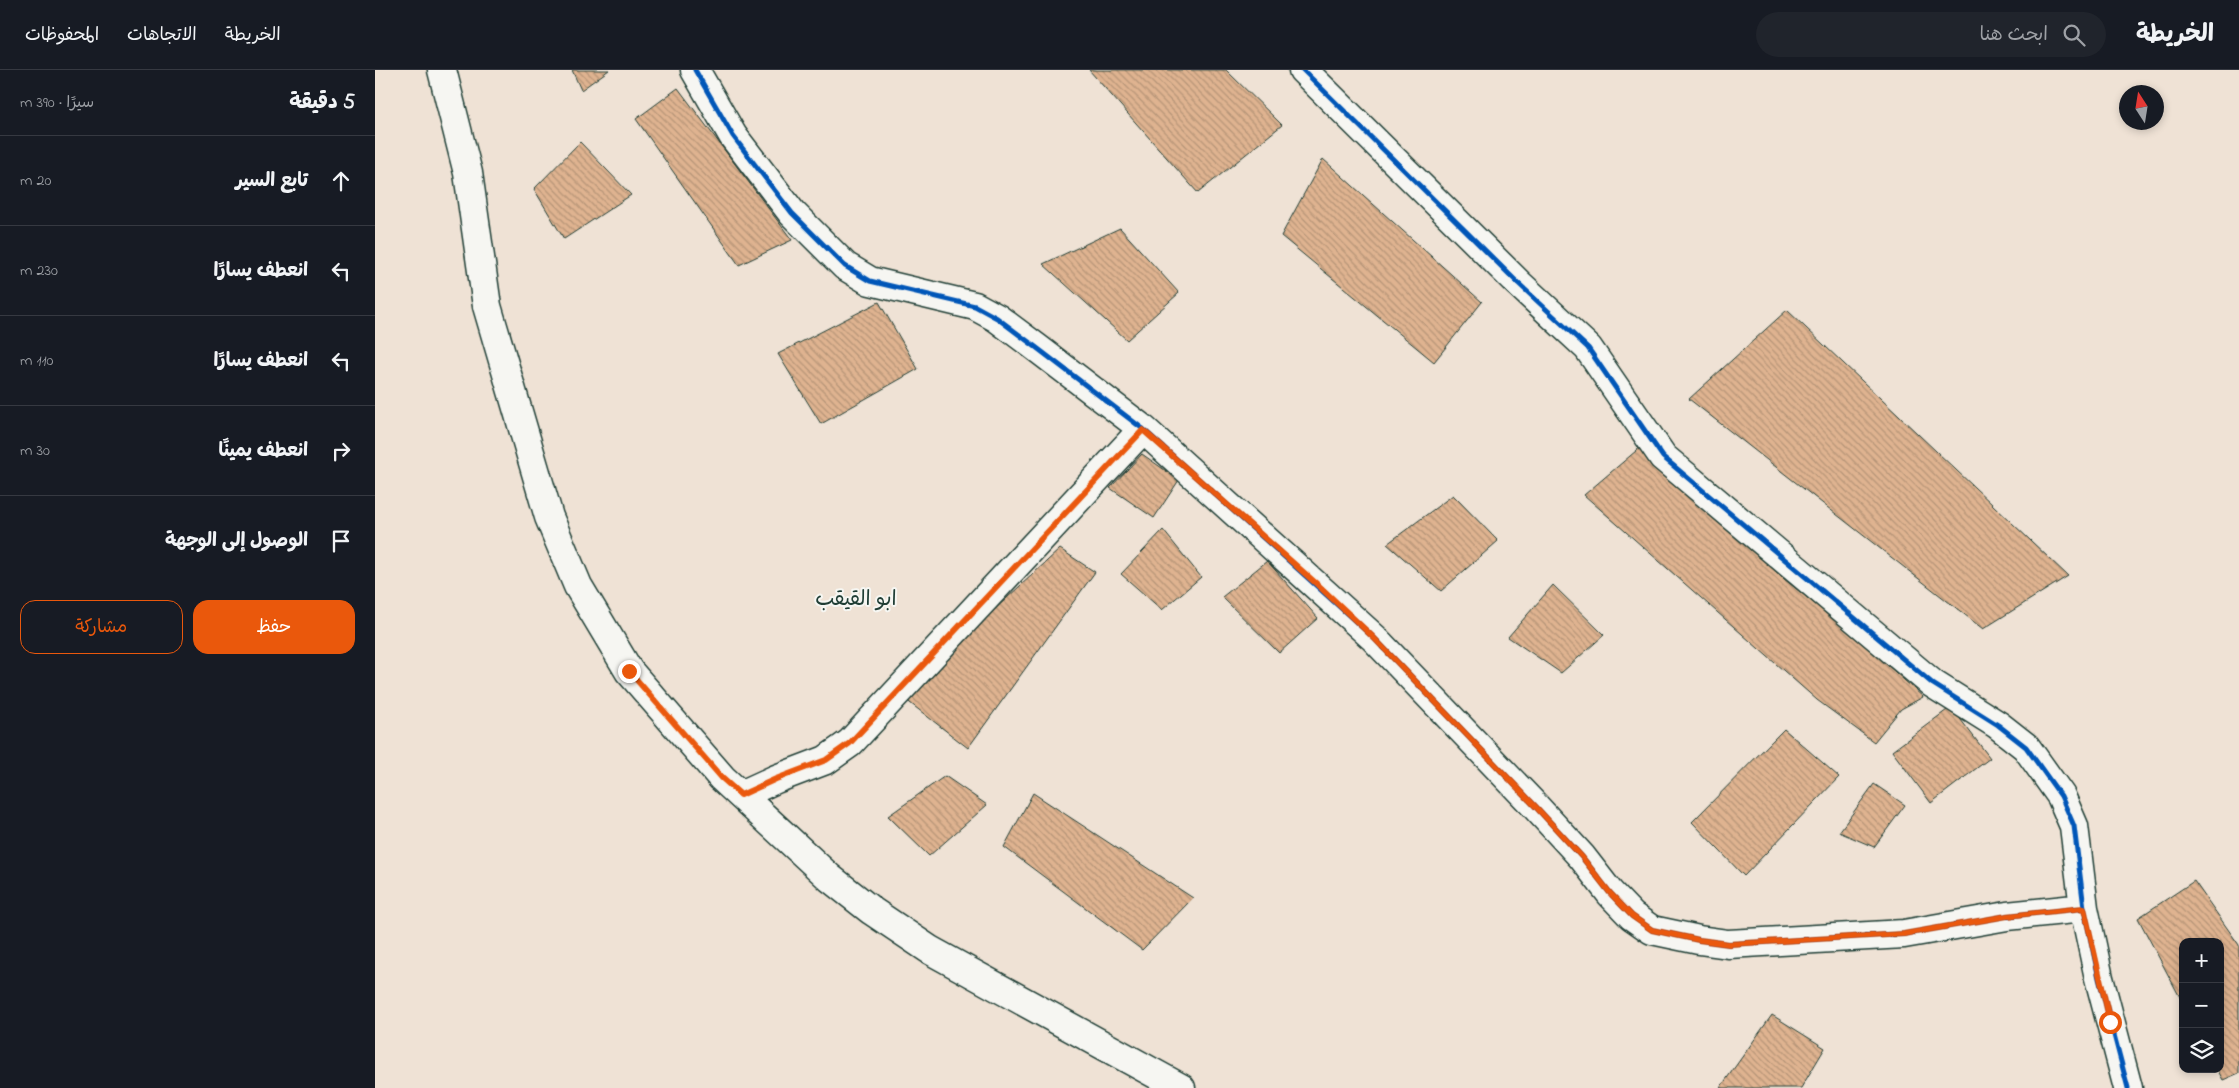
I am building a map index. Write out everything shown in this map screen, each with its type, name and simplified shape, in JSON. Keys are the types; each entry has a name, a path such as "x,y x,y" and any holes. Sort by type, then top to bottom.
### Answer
{"street":[{"path":"442,70 468,173 487,306 549,517 579,586 629,671 722,778 831,878 872,911 930,950 1181,1088"},
{"path":"695,70 733,136 774,190 792,213 845,266 870,281 975,306 997,318 1143,430 1319,586 1374,638 1523,793 1582,857 1610,893 1632,916 1652,930 1729,944 1904,934 2007,916 2084,908"},
{"path":"1303,70 1518,283 1588,348 1663,457 1933,684 1998,725 2026,747 2061,796 2074,826 2084,908 2103,996 2128,1088"},
{"path":"741,795 826,760 850,743 1143,430"}],"building":[{"path":"572,70 609,70 581,90"},
{"path":"1089,70 1226,70 1282,125 1198,193"},
{"path":"678,88 792,240 739,265 636,119"},
{"path":"580,142 631,195 564,239 534,189"},
{"path":"1323,159 1482,302 1434,362 1281,236"},
{"path":"1120,228 1179,293 1127,340 1043,264"},
{"path":"879,302 918,369 821,424 778,354"},
{"path":"1787,310 2068,576 1983,629 1689,399"},
{"path":"1643,445 1783,578 1856,637 1923,697 1901,709 1874,742 1817,700 1584,495"},
{"path":"1142,454 1179,480 1154,518 1110,488"},
{"path":"1453,495 1498,541 1441,591 1387,544"},
{"path":"1163,530 1201,577 1162,610 1121,574"},
{"path":"1060,549 1095,572 968,748 901,696"},
{"path":"1267,561 1318,618 1279,653 1222,597"},
{"path":"1553,585 1604,635 1561,673 1508,637"},
{"path":"1951,707 1990,758 1931,803 1892,751"},
{"path":"1784,729 1839,777 1744,876 1692,822"},
{"path":"945,776 987,805 929,856 888,816"},
{"path":"1874,784 1905,805 1874,847 1839,832"},
{"path":"1033,793 1193,898 1142,950 1004,847"},
{"path":"2194,881 2239,945 2239,1073 2223,1080 2219,1073 2224,1073 2224,938 2179,938 2179,995 2138,918"},
{"path":"1772,1015 1825,1048 1801,1088 1720,1088"}],"cycle path":[{"path":"695,70 733,136 792,213 845,266 870,281 975,306 997,318 1143,429 1374,638 1536,807 1582,857 1610,893 1632,916 1652,930 1728,944 1904,934 2007,916 2084,908"},
{"path":"1303,70 1518,283 1588,348 1663,457 1933,684 1998,725 2026,747 2061,796 2074,826 2084,908 2099,978 2128,1088"}],"district":[{"name":"ابو القيقب","path":"856,598"}],"route":[{"path":"629,671 722,778 741,795 776,779 816,765 837,754 850,743 1143,430 1319,586 1374,638 1477,743 1582,857 1610,893 1632,916 1652,930 1670,935 1729,944 1904,934 2007,916 2084,908 2110,1022"}]}
